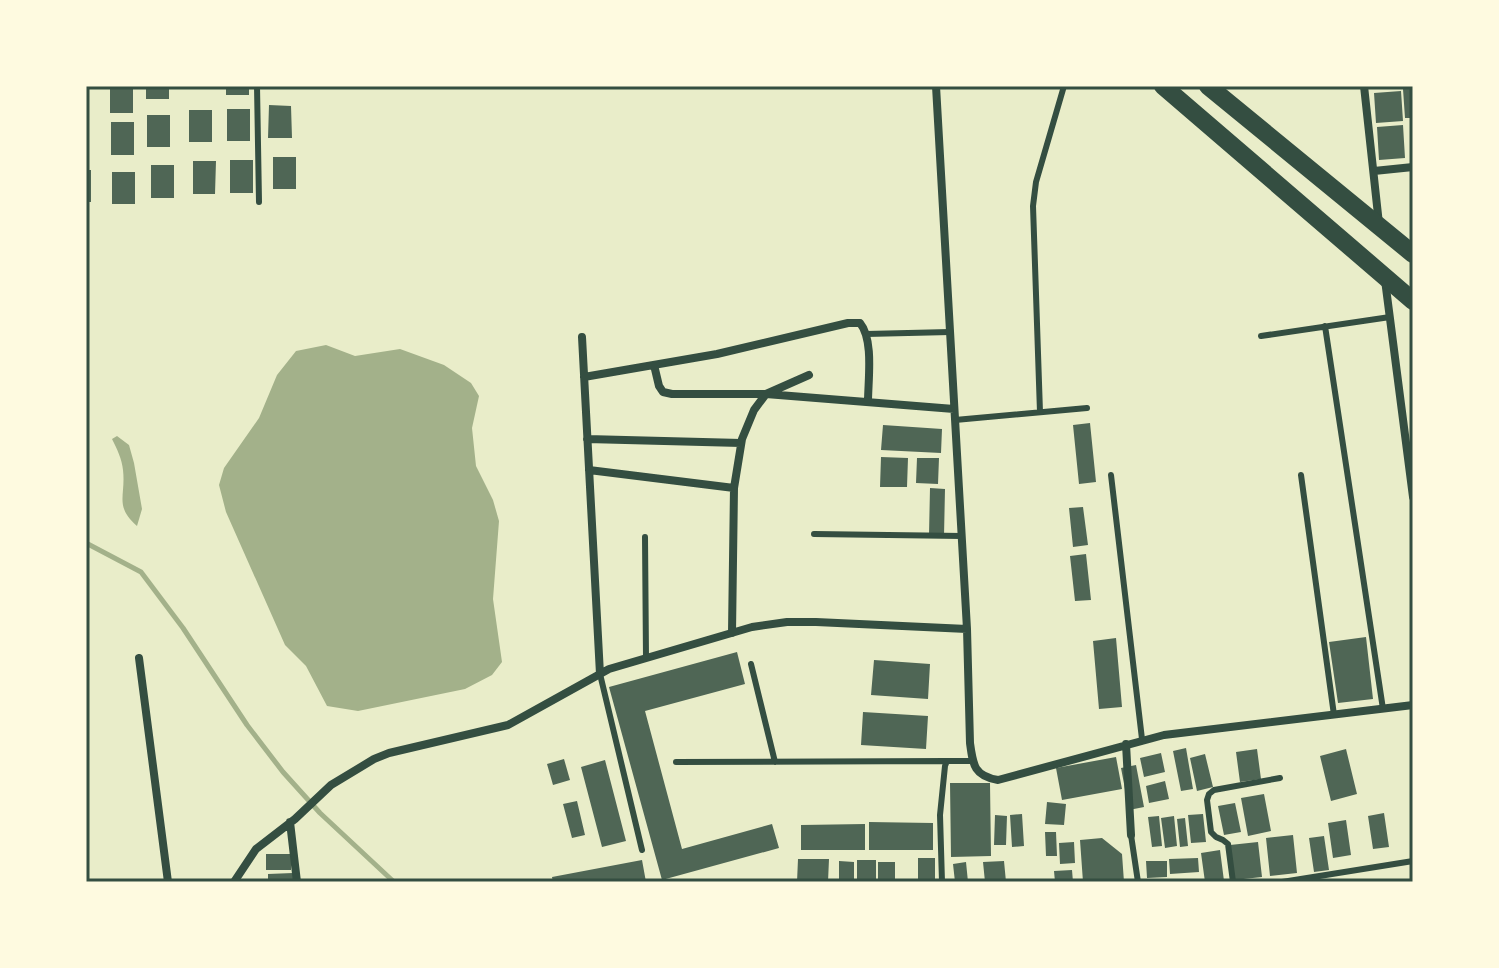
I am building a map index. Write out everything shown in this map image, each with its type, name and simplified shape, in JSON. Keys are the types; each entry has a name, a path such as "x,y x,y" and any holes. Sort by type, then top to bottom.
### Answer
{"highway":[{"path":"1163,86 1413,301"},
{"path":"1208,86 1413,254"}],"street":[{"path":"936,86 967,629 970,743 972,761 978,771 998,780 1142,739 1413,705"},
{"path":"1364,86 1380,227"},
{"path":"1374,171 1413,167"},
{"path":"1384,276 1413,497"},
{"path":"584,377 860,323 868,342 868,402"},
{"path":"582,337 600,674"},
{"path":"654,365 659,386 663,392 672,394 766,394 954,409"},
{"path":"732,633 734,488 741,443 754,410 766,394 809,375"},
{"path":"587,439 741,443"},
{"path":"589,470 734,488"},
{"path":"234,882 256,849 331,785 374,759 508,725 609,669 767,624 816,622 967,629"},
{"path":"139,658 168,882"},
{"path":"1126,744 1131,835"},
{"path":"293,820 297,882"}],"lane":[{"path":"257,86 259,202"},
{"path":"1040,412 1033,206 1036,182 1064,86"},
{"path":"1261,336 1390,317"},
{"path":"1325,326 1383,709"},
{"path":"866,334 950,332"},
{"path":"955,420 1087,408"},
{"path":"1111,475 1142,739"},
{"path":"1301,475 1334,715"},
{"path":"814,534 962,536"},
{"path":"645,537 646,658"},
{"path":"751,664 775,762"},
{"path":"600,674 642,850"},
{"path":"942,882 940,815 947,761"},
{"path":"676,762 972,761"},
{"path":"1233,882 1228,844 1211,832 1209,794 1214,790 1280,778"},
{"path":"1131,835 1138,882"},
{"path":"1282,882 1413,861"}],"shaded area":[{"path":"326,345 355,356 400,349 444,365 471,383 479,396 472,428 476,466 493,500 499,521 493,599 502,662 492,675 465,689 358,711 327,706 306,666 285,645 226,512 219,485 224,468 259,418 277,375 296,351"},
{"path":"117,436 129,445 134,463 142,509 137,526 123,506 122,466 112,439"}],"building":[{"path":"110,86 133,86 133,113 110,113"},
{"path":"146,86 169,86 169,99 146,99"},
{"path":"226,86 249,86 249,95 226,95"},
{"path":"1413,88 1413,118 1405,118 1403,89"},
{"path":"1401,91 1403,121 1376,123 1374,93"},
{"path":"269,105 291,106 292,138 268,138"},
{"path":"227,109 250,109 250,141 227,141"},
{"path":"189,110 212,110 212,142 189,142"},
{"path":"147,115 170,115 170,147 147,147"},
{"path":"111,122 134,122 134,155 111,155"},
{"path":"1403,125 1405,158 1379,160 1377,127"},
{"path":"273,157 296,157 296,189 273,189"},
{"path":"230,160 253,160 253,193 230,193"},
{"path":"193,161 216,161 215,194 193,194"},
{"path":"151,165 174,165 174,198 151,198"},
{"path":"86,170 91,170 91,202 86,202"},
{"path":"112,172 135,172 135,204 112,204"},
{"path":"1090,423 1096,482 1079,484 1073,425"},
{"path":"883,425 942,429 941,453 881,450"},
{"path":"881,457 908,458 907,487 880,487"},
{"path":"917,458 939,458 938,484 916,483"},
{"path":"930,488 945,489 944,536 929,535"},
{"path":"1083,507 1088,545 1073,547 1069,508"},
{"path":"1086,554 1091,600 1075,601 1070,556"},
{"path":"1366,637 1373,699 1338,703 1329,642"},
{"path":"1116,638 1122,707 1099,709 1093,641"},
{"path":"737,652 745,684 645,711 682,849 772,824 779,848 662,880 609,687"},
{"path":"874,660 930,664 928,699 871,695"},
{"path":"863,712 928,716 926,749 861,745"},
{"path":"1186,748 1193,789 1181,791 1173,751"},
{"path":"1257,749 1261,779 1240,782 1236,752"},
{"path":"1346,749 1357,794 1331,801 1320,756"},
{"path":"1161,753 1165,772 1144,777 1140,758"},
{"path":"1205,754 1213,787 1197,791 1190,758"},
{"path":"1116,757 1122,789 1062,800 1056,768"},
{"path":"564,759 570,780 553,785 547,764"},
{"path":"605,760 626,841 602,847 581,767"},
{"path":"1136,765 1144,807 1129,810 1121,768"},
{"path":"1165,781 1169,799 1149,803 1146,786"},
{"path":"950,783 990,783 991,856 951,857"},
{"path":"1264,794 1271,831 1248,836 1241,798"},
{"path":"577,801 585,835 572,838 563,804"},
{"path":"1047,802 1066,804 1064,825 1045,824"},
{"path":"1235,803 1241,832 1224,835 1218,806"},
{"path":"1384,813 1389,847 1373,849 1368,816"},
{"path":"1022,814 1024,846 1012,847 1010,815"},
{"path":"1203,814 1206,842 1191,843 1188,815"},
{"path":"995,815 1007,816 1006,845 994,845"},
{"path":"1159,816 1162,846 1152,847 1148,817"},
{"path":"1174,816 1177,846 1165,848 1161,818"},
{"path":"1185,818 1188,846 1180,847 1177,819"},
{"path":"1346,820 1351,855 1333,858 1328,823"},
{"path":"869,822 933,823 933,850 869,850"},
{"path":"865,824 865,850 801,850 801,825"},
{"path":"1045,832 1056,832 1057,856 1046,856"},
{"path":"1293,835 1297,873 1270,876 1266,838"},
{"path":"1324,836 1329,870 1314,872 1309,838"},
{"path":"1102,838 1122,854 1124,882 1083,882 1080,840"},
{"path":"1074,842 1075,863 1060,864 1059,843"},
{"path":"1258,842 1262,877 1234,880 1230,845"},
{"path":"1220,850 1224,881 1205,882 1201,853"},
{"path":"266,854 291,854 291,870 266,870"},
{"path":"918,858 935,858 935,882 918,882"},
{"path":"1198,858 1199,872 1170,874 1169,859"},
{"path":"798,859 829,859 828,882 797,882"},
{"path":"642,860 646,882 553,882 552,877"},
{"path":"857,860 876,860 876,882 857,882"},
{"path":"839,861 854,862 854,882 839,882"},
{"path":"1004,861 1006,882 985,882 983,862"},
{"path":"1146,861 1167,861 1167,877 1147,878"},
{"path":"878,862 895,862 895,882 878,882"},
{"path":"966,862 968,882 955,882 953,864"},
{"path":"1072,870 1073,882 1055,882 1054,871"},
{"path":"293,873 293,882 268,882 268,874"}],"waterway":[{"path":"86,543 141,572 283,772 320,813 394,882"}]}
